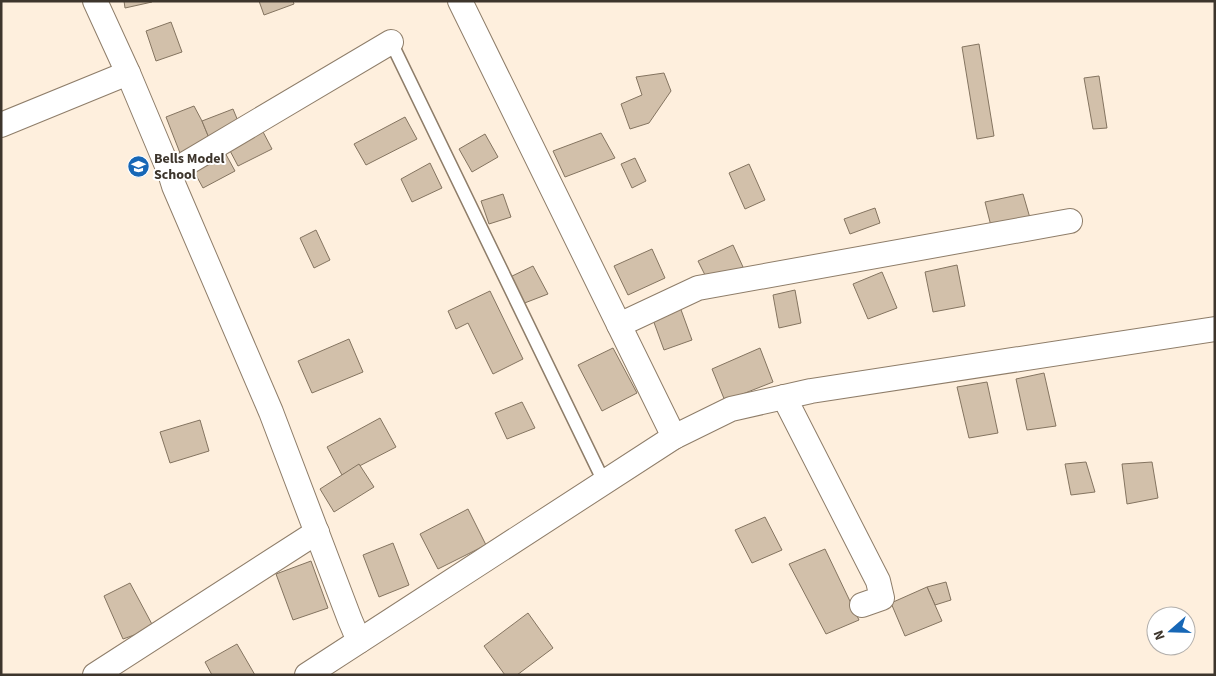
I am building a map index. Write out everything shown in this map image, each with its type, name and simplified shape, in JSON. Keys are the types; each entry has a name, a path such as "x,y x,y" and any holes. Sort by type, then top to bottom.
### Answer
{"street":[{"path":"95,1 128,73 174,186 271,412 359,641"},
{"path":"460,1 674,437"},
{"path":"170,173 391,42"},
{"path":"1,125 128,73"},
{"path":"619,325 698,288 1070,221"},
{"path":"307,675 674,437 731,409 811,391 1215,330"},
{"path":"784,397 878,581 882,598 862,605"},
{"path":"95,675 317,532"}],"lane":[{"path":"391,42 604,482"}],"building":[{"path":"124,1 152,1 152,2 125,8"},
{"path":"259,1 293,1 294,4 264,15"},
{"path":"171,22 182,52 156,61 146,31"},
{"path":"979,44 994,136 977,139 962,47"},
{"path":"664,73 671,91 649,123 630,129 621,104 642,95 636,77"},
{"path":"1099,76 1107,128 1093,129 1084,78"},
{"path":"194,106 209,138 180,153 166,117"},
{"path":"233,109 240,126 209,138 202,121"},
{"path":"405,117 417,139 366,165 354,144"},
{"path":"261,128 272,149 238,166 227,145"},
{"path":"601,133 615,158 565,177 553,151"},
{"path":"485,134 498,157 472,172 459,149"},
{"path":"223,149 235,171 203,188 191,166"},
{"path":"635,158 646,181 632,188 621,164"},
{"path":"430,163 442,188 412,202 401,179"},
{"path":"749,164 765,200 745,209 729,173"},
{"path":"503,194 511,217 489,224 481,201"},
{"path":"1023,194 1030,218 991,226 985,202"},
{"path":"875,208 880,223 850,234 844,219"},
{"path":"316,230 330,260 314,268 300,238"},
{"path":"733,245 743,267 709,283 698,261"},
{"path":"652,249 665,278 628,295 614,266"},
{"path":"957,265 965,306 933,312 925,272"},
{"path":"533,266 548,294 522,304 508,278"},
{"path":"882,272 897,308 868,319 853,284"},
{"path":"795,290 801,323 779,328 773,295"},
{"path":"490,291 523,359 493,374 468,323 456,329 448,311"},
{"path":"680,307 692,340 664,350 652,317"},
{"path":"349,339 363,372 312,393 298,361"},
{"path":"613,348 637,393 602,411 578,365"},
{"path":"760,348 773,382 725,401 712,369"},
{"path":"1044,373 1056,426 1027,430 1016,379"},
{"path":"987,382 998,433 969,438 957,387"},
{"path":"522,402 535,428 507,439 495,413"},
{"path":"380,418 396,447 342,475 327,447"},
{"path":"200,420 209,451 170,463 160,432"},
{"path":"1086,462 1095,492 1071,495 1065,464"},
{"path":"1152,462 1158,498 1127,504 1122,464"},
{"path":"359,464 374,487 334,512 320,489"},
{"path":"468,509 486,545 438,569 420,534"},
{"path":"765,517 782,550 752,563 735,530"},
{"path":"393,543 409,585 379,597 363,555"},
{"path":"825,549 859,620 826,634 789,564"},
{"path":"311,561 328,608 293,620 276,574"},
{"path":"946,582 951,600 935,605 927,587"},
{"path":"130,583 154,628 123,639 104,596"},
{"path":"927,587 942,621 905,636 891,603"},
{"path":"528,613 553,648 517,675 505,675 484,646"},
{"path":"237,644 255,675 212,675 205,662"}],"place":[{"name":"Bells Model School","path":"138,167"}]}
